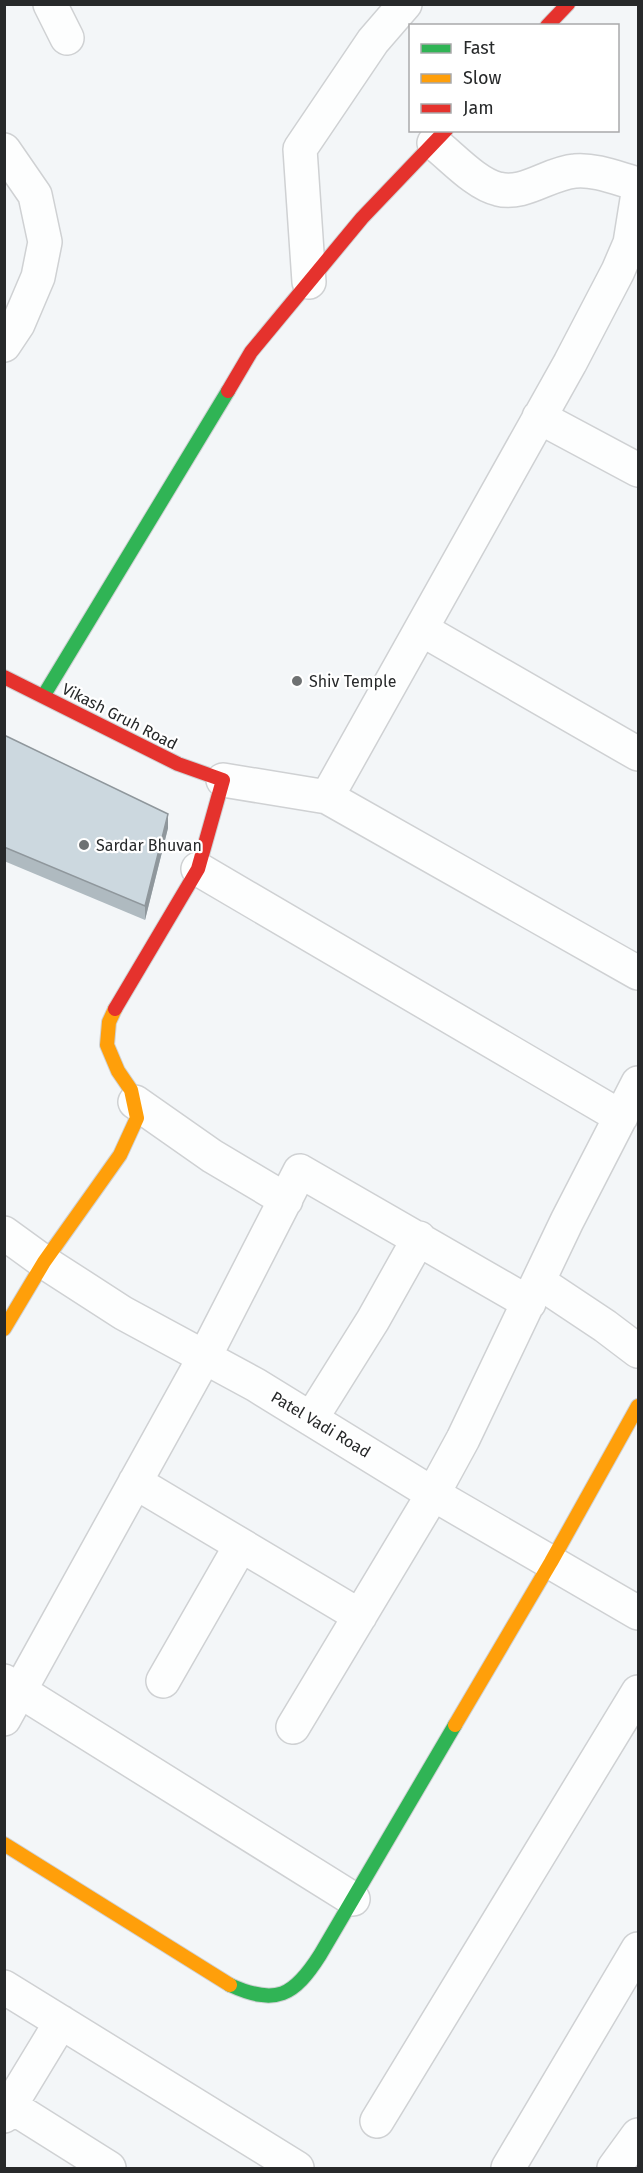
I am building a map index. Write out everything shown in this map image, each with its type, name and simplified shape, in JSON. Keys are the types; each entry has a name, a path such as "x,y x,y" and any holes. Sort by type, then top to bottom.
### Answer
{"street":[{"path":"50,4 67,38"},
{"path":"309,282 300,149 373,41 405,4"},
{"path":"549,24 567,4"},
{"path":"44,695 251,352 362,218 440,137 483,183 500,190 521,189 574,171 602,174 639,184"},
{"path":"4,345 18,324 38,277 45,242 35,195 9,168"},
{"path":"327,797 618,271 630,243 639,192"},
{"path":"539,417 639,470"},
{"path":"421,629 639,754"},
{"name":"Vikash Gruh Road","path":"4,677 178,764 223,780"},
{"path":"4,1329 44,1262 120,1155 137,1118 131,1090 118,1071 107,1045 109,1022 122,995 198,869 223,780 327,797 639,973"},
{"path":"198,869 621,1117"},
{"path":"293,1727 433,1494 463,1439 621,1117 638,1087"},
{"path":"135,1102 213,1155 286,1200"},
{"path":"4,1719 12,1686 135,1482 204,1358 300,1171 419,1238 605,1326 639,1351"},
{"name":"Patel Vadi Road","path":"4,1233 123,1313 256,1385 433,1494 639,1613"},
{"path":"311,1419 373,1320 419,1238"},
{"path":"4,1844 231,1986 258,1996 276,1996 294,1988 307,1976 353,1899 639,1406"},
{"path":"135,1482 360,1616"},
{"path":"163,1682 241,1545"},
{"path":"12,1686 353,1899"},
{"path":"377,2121 639,1692"},
{"path":"508,2169 639,1949"},
{"path":"4,1987 297,2169"},
{"path":"61,2022 7,2108 109,2169"},
{"path":"614,2169 639,2135"}],"building":[{"name":"Sardar Bhuvan","path":"4,735 168,814 145,906 4,847"}],"traffic: fast":[{"path":"44,695 228,391"},
{"path":"230,1985 260,1995 272,1996 292,1988 311,1969 455,1725"}],"traffic: slow":[{"path":"4,1329 44,1262 120,1155 137,1118 131,1090 118,1071 107,1045 109,1022 115,1009"},
{"path":"455,1725 551,1562 638,1406"},
{"path":"4,1844 230,1985"}],"traffic: jam":[{"path":"549,24 568,4"},
{"path":"228,391 251,352 362,218 444,132"},
{"path":"4,677 178,764 223,780 198,869 115,1009"}],"place":[{"name":"Shiv Temple","path":"297,681"},
{"name":"Sardar Bhuvan","path":"84,845"}]}
